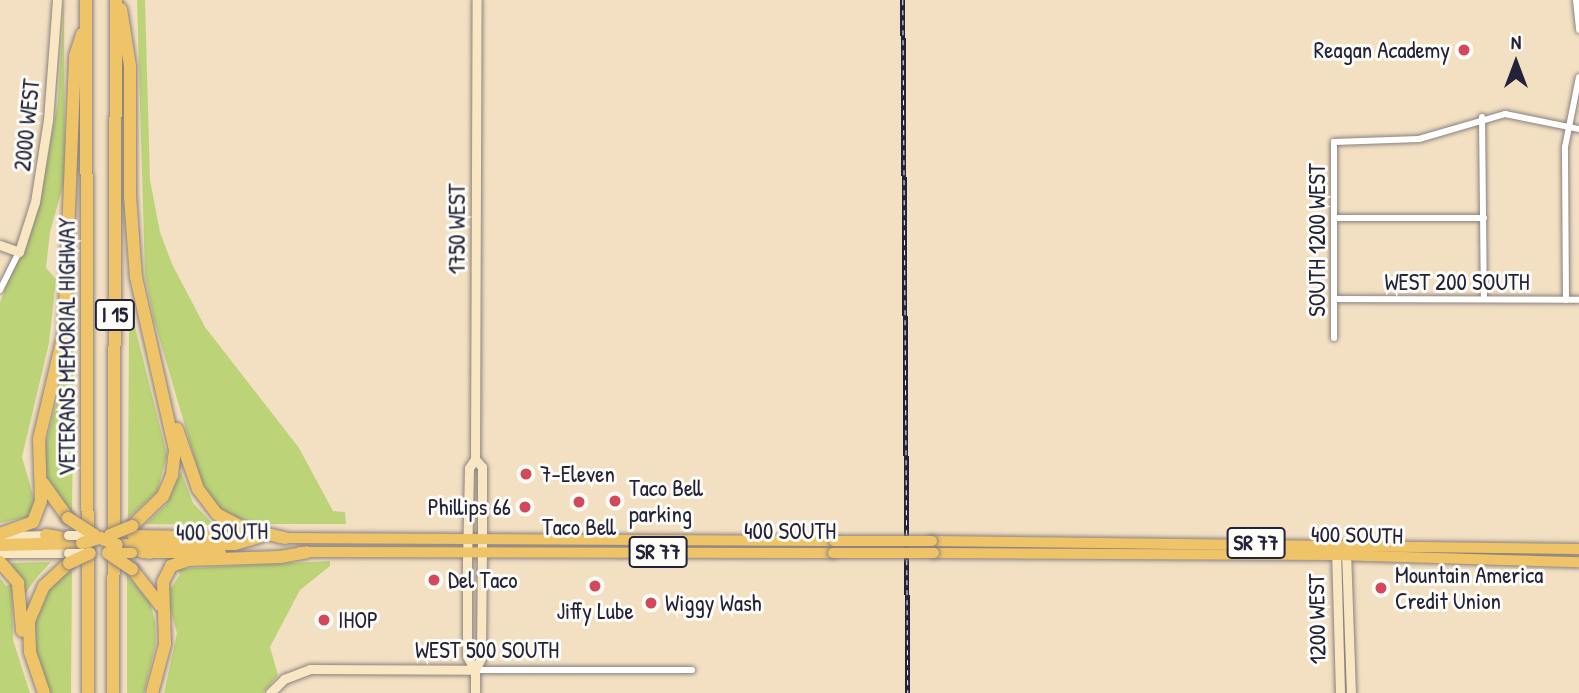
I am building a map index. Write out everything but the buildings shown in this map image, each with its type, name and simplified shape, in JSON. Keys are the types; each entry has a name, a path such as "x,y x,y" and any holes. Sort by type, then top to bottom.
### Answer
{"highway":[{"name":"VETERANS MEMORIAL HIGHWAY","path":"86,0 88,693"},
{"name":"VETERANS MEMORIAL HIGHWAY","path":"113,693 117,0"},
{"path":"117,0 130,66 130,196 136,277 148,347 171,420 198,489 216,514 245,529 285,538"},
{"path":"0,535 36,519 41,502 39,439 64,333 75,56 86,21"},
{"path":"132,541 170,481 175,456 171,420"},
{"path":"40,472 50,498 68,518 132,569 151,589 164,619"},
{"path":"46,535 68,547 100,544"},
{"path":"0,545 68,547 132,541 235,544 260,537"},
{"path":"132,541 149,553"},
{"path":"43,693 30,652 29,621 44,586 68,547"},
{"path":"152,693 164,651 163,582 179,562 307,552"},
{"path":"0,562 18,583 23,644 43,693"}],"main road":[{"name":"400 SOUTH","path":"260,537 582,537 833,547"},
{"name":"400 SOUTH","path":"149,553 833,547 1579,550"},
{"name":"400 SOUTH","path":"1341,549 1579,562"}],"street":[{"name":"2000 WEST","path":"0,290 19,252 41,178 57,0"},
{"name":"1750 WEST","path":"475,670 467,656 467,552 469,468 475,459 477,0"},
{"path":"1576,0 1579,30"},
{"path":"1566,300 1568,127 1579,77"},
{"path":"1484,299 1482,117 1517,114 1579,129"},
{"name":"SOUTH 1200 WEST","path":"1334,338 1334,142 1419,139 1482,117"},
{"path":"1335,218 1485,218"},
{"path":"0,245 19,252"},
{"name":"WEST 200 SOUTH","path":"1334,299 1579,300"},
{"name":"1750 WEST","path":"475,459 482,467 481,658 475,670"},
{"path":"0,535 46,535"},
{"path":"0,553 68,547"},
{"name":"1200 WEST","path":"1340,693 1341,549"},
{"name":"1200 WEST","path":"1341,549 1351,693"},
{"name":"WEST 500 SOUTH","path":"270,693 284,679 310,669 692,670"},
{"path":"475,670 475,693"}],"green space":[{"path":"64,0 65,179 50,232 46,268 56,279 49,343 22,457 35,502 28,517 0,523 0,302 40,201 58,101"},
{"path":"137,0 145,0 150,180 160,232 172,264 205,327 299,448 333,511 345,512 346,524 254,524 224,513 204,491 154,320 145,275"},
{"path":"133,319 167,455 157,492 128,518 129,320"},
{"path":"69,321 74,321 72,513 46,481 42,459 65,369"},
{"path":"181,472 193,503 214,525 146,524 166,505"},
{"path":"330,561 330,566 300,590 270,647 278,675 263,693 164,693 177,633 164,588 172,587 180,574 177,569"},
{"path":"51,562 37,577 24,595 11,563"},
{"path":"72,570 71,693 50,693 35,652 33,628 51,585"},
{"path":"127,576 150,602 155,621 156,643 144,693 127,693"},
{"path":"0,578 6,586 12,584 13,640 30,693 0,693"}],"railway":[{"path":"903,0 908,693"}],"place":[{"name":"Reagan Academy","path":"1464,50"},
{"name":"7-Eleven","path":"526,474"},
{"name":"Taco Bell parking","path":"615,501"},
{"name":"Taco Bell","path":"579,502"},
{"name":"Phillips 66","path":"525,507"},
{"name":"Del Taco","path":"434,580"},
{"name":"Jiffy Lube","path":"595,586"},
{"name":"Mountain America Credit Union","path":"1381,588"},
{"name":"Wiggy Wash","path":"651,603"},
{"name":"IHOP","path":"324,620"}]}
